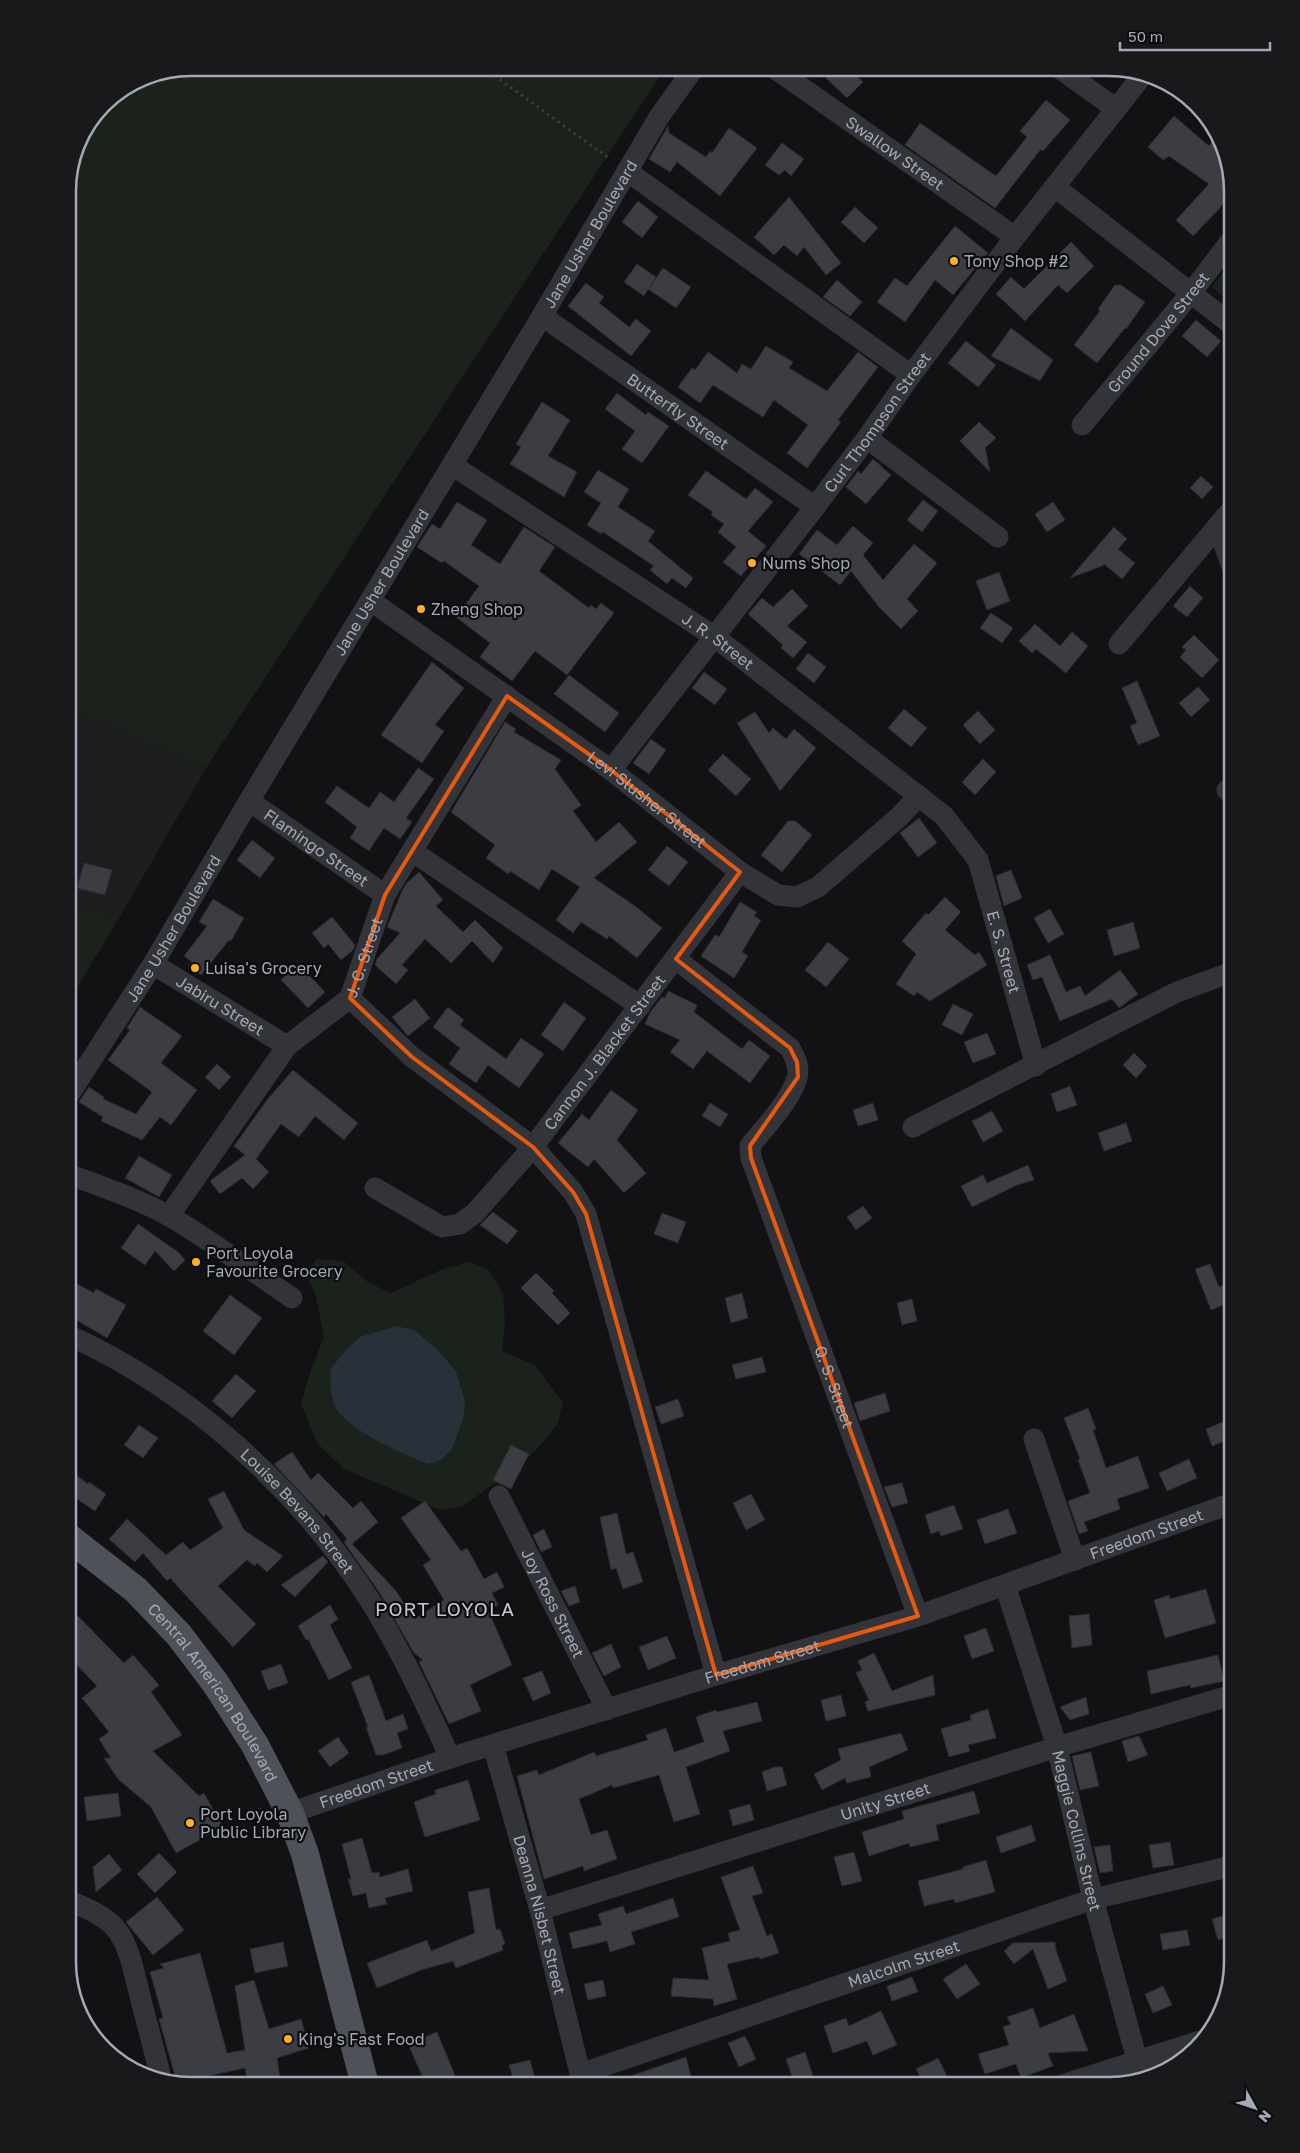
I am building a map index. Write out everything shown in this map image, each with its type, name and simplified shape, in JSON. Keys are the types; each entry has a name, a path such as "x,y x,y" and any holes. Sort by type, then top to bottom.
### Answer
{"main road":[{"name":"Central American Boulevard","path":"76,1543 136,1590 179,1635 216,1684 255,1745 290,1813 305,1854 363,2077"}],"street":[{"name":"Jane Usher Boulevard","path":"76,1084 153,964 249,801 542,316 659,117 688,76"},
{"name":"Swallow Street","path":"785,76 1015,237"},
{"path":"1070,76 1115,108"},
{"name":"Curl Thompson Street","path":"611,770 815,507 1015,237 1139,80"},
{"path":"627,171 911,375"},
{"path":"1055,187 1224,319"},
{"name":"Ground Dove Street","path":"1082,425 1191,293 1224,250"},
{"name":"Butterfly Street","path":"542,316 815,507"},
{"path":"867,438 998,537"},
{"name":"J. R. Street","path":"452,465 715,637 944,816 965,842"},
{"path":"1119,644 1224,520"},
{"path":"1218,527 1224,544"},
{"name":"Levi Slusher Street","path":"371,601 611,770 740,872 778,895 797,897 818,887 899,817 919,796"},
{"name":"J. C. Street","path":"169,1216 288,1046 350,998 385,895 507,696"},
{"name":"Flamingo Street","path":"249,801 385,895"},
{"name":"E. S. Street","path":"965,842 978,860 1036,1066"},
{"path":"412,850 640,1006"},
{"name":"Cannon J. Blacket Street","path":"375,1188 442,1227 460,1224 475,1213 534,1147 740,872"},
{"name":"Q. S. Street","path":"676,959 790,1048 797,1062 798,1077 789,1095 750,1146 751,1158 918,1616"},
{"name":"Jabiru Street","path":"153,964 288,1046"},
{"path":"913,1127 1036,1066 1177,992 1224,975"},
{"path":"350,998 412,1057 534,1147 573,1192 586,1214 716,1676"},
{"path":"76,1177 169,1216 220,1248 292,1298"},
{"name":"Louise Bevans Street","path":"76,1339 96,1348 166,1390 212,1424 246,1454 313,1525 343,1562 369,1599 418,1686 450,1758"},
{"path":"1034,1439 1076,1560"},
{"name":"Joy Ross Street","path":"499,1496 607,1710"},
{"name":"Freedom Street","path":"290,1813 450,1758 918,1616 1224,1506"},
{"name":"Maggie Collins Street","path":"1005,1585 1057,1747 1094,1899 1140,2069"},
{"name":"Unity Street","path":"540,1910 1057,1747 1224,1697"},
{"name":"Deanna Nisbet Street","path":"493,1746 540,1910 581,2077"},
{"name":"Malcolm Street","path":"590,2077 1094,1899 1224,1868"},
{"path":"76,1904 102,1917 119,1932 127,1948 160,2072"},
{"path":"1103,2077 1140,2069 1184,2048"}],"path":[{"path":"495,76 627,171"}],"highlighted area":[{"path":"507,696 611,770 740,872 676,959 790,1048 797,1062 798,1077 750,1146 751,1158 918,1616 716,1675 586,1214 573,1192 533,1147 412,1057 350,998 385,895"}],"shaded area":[{"path":"183,76 660,76 206,768 76,711 76,183 85,147 96,127 110,110 127,96 161,80"},
{"path":"1224,272 1224,297 1212,287"},
{"path":"76,711 206,768 119,918 76,905"},
{"path":"76,905 119,918 76,990"},
{"path":"317,1259 343,1261 369,1283 391,1293 445,1268 470,1262 488,1269 503,1293 505,1321 502,1351 535,1365 563,1403 557,1425 536,1450 462,1507 440,1510 344,1469 317,1443 301,1404 311,1370 324,1337 316,1297 306,1272"},
{"path":"396,1326 414,1330 439,1351 456,1372 465,1401 464,1416 452,1449 441,1460 427,1464 366,1435 345,1419 335,1407 332,1397 330,1370 344,1352 360,1337"}],"building":[{"path":"828,76 857,76 863,82 847,98 826,78"},
{"path":"1046,100 1070,120 1043,151 1041,149 995,208 905,145 920,123 996,176 1027,137 1020,131"},
{"path":"1174,116 1209,146 1213,142 1223,176 1224,202 1193,236 1176,220 1209,184 1169,156 1163,160 1148,147"},
{"path":"668,126 669,133 706,157 710,151 712,153 729,128 757,148 720,196 677,162 670,172 649,159"},
{"path":"782,143 804,159 791,176 785,170 779,175 765,165"},
{"path":"789,197 841,263 826,275 804,247 797,256 784,245 774,255 754,237"},
{"path":"638,201 658,217 642,238 622,222"},
{"path":"855,207 878,228 864,243 841,222"},
{"name":"Tony Shop #2","path":"955,226 988,253 953,295 935,280 905,322 877,302 895,278 907,286"},
{"path":"1071,242 1094,266 1067,293 1058,285 1025,321 996,294 1011,277 1024,289"},
{"path":"637,264 656,277 650,287 663,268 691,287 676,308 648,289 644,296 624,282"},
{"path":"837,280 862,302 850,316 823,297"},
{"path":"586,283 604,297 599,303 629,327 636,319 651,331 631,356 568,306"},
{"path":"1115,285 1121,285 1145,302 1126,329 1097,363 1074,345 1100,311 1098,309"},
{"path":"1196,320 1221,341 1207,357 1182,336"},
{"path":"1011,328 1053,360 1040,381 991,356"},
{"path":"966,341 996,365 978,387 948,363"},
{"path":"766,346 793,362 789,368 827,391 858,352 878,367 838,420 841,422 807,468 787,453 808,425 774,400 763,417 713,385 700,403 678,387 692,368 695,370 708,352 737,373 742,364 751,369"},
{"path":"617,393 646,415 648,412 669,426 642,463 622,449 635,431 605,409"},
{"path":"542,402 570,420 548,456 577,472 564,497 510,464 521,447 516,444"},
{"path":"979,422 996,438 985,448 990,472 960,441"},
{"path":"873,459 891,475 866,504 846,487 858,471 861,474"},
{"path":"598,470 629,489 618,507 655,531 648,541 693,578 686,588 672,578 667,584 650,570 654,566 603,532 601,534 587,525 601,503 584,492"},
{"path":"706,471 746,499 755,488 773,502 748,531 766,546 741,576 723,562 736,547 718,532 724,524 711,515 713,512 688,495"},
{"path":"1201,476 1213,487 1202,499 1190,488"},
{"path":"923,500 938,511 922,532 907,520"},
{"path":"457,502 487,520 471,545 500,564 524,527 555,547 539,571 589,608 591,605 596,609 601,603 614,613 567,675 535,651 512,681 480,657 490,643 456,617 479,586 444,561 442,563 417,547 432,524 440,529"},
{"path":"1053,502 1065,520 1047,532 1035,514"},
{"path":"853,526 873,543 863,555 883,580 914,544 937,563 907,599 918,611 901,629 879,607 851,571 840,585 799,554 817,530 837,545"},
{"path":"1114,527 1127,539 1118,549 1135,563 1122,579 1104,564 1070,578"},
{"path":"999,572 1010,601 987,610 976,581"},
{"path":"1190,586 1203,598 1187,617 1173,606"},
{"path":"792,589 808,606 787,626 807,642 793,658 781,648 783,645 748,614 762,598 773,607"},
{"path":"991,613 1013,628 1002,643 980,628"},
{"path":"1035,624 1060,646 1072,632 1088,646 1066,673 1036,649 1032,653 1019,641"},
{"path":"1194,635 1219,660 1202,678 1180,657 1186,650 1182,647"},
{"path":"808,653 826,667 814,683 796,669"},
{"path":"432,662 464,688 435,725 444,731 422,763 381,735"},
{"path":"704,672 727,689 715,705 692,688"},
{"path":"569,675 619,713 605,732 554,694"},
{"path":"1137,681 1160,736 1138,745 1130,726 1137,723 1122,688"},
{"path":"1198,687 1210,700 1191,717 1179,703"},
{"path":"904,709 927,728 911,747 888,728"},
{"path":"978,711 995,730 980,744 963,725"},
{"path":"755,712 769,733 773,728 786,739 794,729 816,748 780,791 737,723"},
{"path":"505,722 516,729 514,732 561,760 555,769 581,805 573,811 596,842 619,822 637,842 594,878 635,906 662,928 637,958 609,936 607,939 581,922 573,933 556,920 580,887 552,869 539,890 510,871 508,874 486,858 495,845 451,812"},
{"path":"651,739 666,750 649,774 633,763"},
{"path":"723,754 751,779 736,796 708,770"},
{"path":"983,759 996,772 975,795 962,782"},
{"path":"418,768 434,779 406,818 412,822 400,839 384,828 369,851 350,838 357,827 325,802 337,786 369,808 380,792 394,802"},
{"path":"919,818 937,843 918,857 900,833"},
{"path":"788,821 795,821 812,835 782,872 761,855"},
{"path":"252,840 275,858 260,878 237,860"},
{"path":"667,846 688,862 669,886 648,870"},
{"path":"84,863 112,870 105,895 77,888"},
{"path":"1011,870 1022,898 1004,906 996,876"},
{"path":"419,872 443,900 436,906 463,932 475,920 503,948 493,963 472,941 451,963 425,939 402,965 408,970 396,984 375,965 377,959 400,933 387,927 402,891 407,883"},
{"path":"945,897 961,912 945,930 975,955 979,952 987,965 930,1001 917,992 914,996 896,984 916,954 902,941 926,913 928,915"},
{"path":"213,899 244,918 231,941 229,940 201,975 189,966 192,962 184,956 207,926 199,922"},
{"path":"740,902 757,912 754,916 761,920 742,952 748,956 734,978 701,956 715,935 719,937"},
{"path":"1050,909 1064,934 1048,943 1034,918"},
{"path":"332,917 355,945 353,950 341,960 328,944 324,948 312,933"},
{"path":"1133,922 1140,948 1114,956 1107,930"},
{"path":"828,942 849,959 826,987 805,970"},
{"path":"1050,955 1066,992 1080,986 1085,996 1120,970 1138,994 1119,1008 1112,999 1060,1021 1042,977 1033,980 1027,965"},
{"path":"295,967 303,975 306,972 325,992 308,1008 281,980"},
{"path":"668,991 697,1005 694,1012 742,1049 749,1040 770,1056 750,1083 707,1051 693,1069 670,1052 680,1040 645,1024 651,1011 662,997 665,998"},
{"path":"415,999 430,1018 408,1036 392,1017"},
{"path":"564,1002 586,1018 563,1051 541,1035"},
{"path":"953,1004 973,1014 962,1035 942,1025"},
{"path":"140,1007 182,1036 161,1063 197,1090 171,1125 160,1117 142,1140 101,1121 103,1117 79,1102 89,1087 104,1097 103,1099 136,1114 152,1092 108,1060 130,1030 127,1028"},
{"path":"448,1007 464,1020 460,1025 506,1059 521,1038 544,1054 519,1088 488,1065 476,1083 449,1064 460,1048 433,1027"},
{"path":"987,1033 996,1054 973,1063 964,1042"},
{"path":"1134,1053 1147,1066 1136,1078 1123,1065"},
{"path":"217,1064 231,1077 219,1090 205,1077"},
{"path":"293,1070 358,1123 344,1140 315,1116 299,1137 281,1124 256,1159 269,1172 253,1189 242,1178 220,1194 210,1181 245,1155 234,1146 267,1100"},
{"path":"1070,1086 1077,1105 1057,1112 1051,1094"},
{"path":"611,1090 638,1110 617,1140 646,1173 624,1193 594,1159 588,1167 558,1143 582,1114 589,1120"},
{"path":"710,1103 728,1114 720,1127 702,1116"},
{"path":"873,1103 878,1120 858,1126 853,1110"},
{"path":"992,1111 1003,1131 983,1142 972,1121"},
{"path":"1126,1123 1132,1141 1104,1151 1098,1133"},
{"path":"139,1156 172,1175 159,1197 125,1178"},
{"path":"1028,1165 1034,1180 1017,1185 972,1207 961,1186 983,1175 987,1183"},
{"path":"863,1206 872,1218 856,1230 847,1217"},
{"path":"493,1212 518,1231 507,1244 480,1225"},
{"path":"662,1213 686,1222 678,1243 654,1234"},
{"path":"138,1224 178,1252 185,1260 174,1271 155,1251 145,1265 121,1248"},
{"path":"1210,1264 1219,1287 1224,1285 1224,1304 1211,1310 1195,1269"},
{"path":"536,1273 554,1291 552,1293 570,1313 558,1325 521,1288"},
{"path":"76,1283 94,1293 96,1289 126,1305 107,1338 76,1320"},
{"path":"742,1293 748,1318 731,1323 725,1298"},
{"path":"230,1295 262,1318 234,1355 203,1331"},
{"path":"912,1299 917,1321 902,1325 897,1303"},
{"path":"762,1357 766,1372 736,1379 732,1365"},
{"path":"236,1374 256,1391 232,1418 212,1401"},
{"path":"885,1393 890,1411 860,1421 854,1403"},
{"path":"678,1399 684,1416 661,1424 655,1407"},
{"path":"1088,1408 1096,1429 1093,1430 1106,1468 1138,1456 1149,1488 1117,1499 1120,1509 1084,1522 1088,1531 1079,1534 1068,1501 1090,1493 1078,1460 1080,1459 1064,1418"},
{"path":"1224,1421 1224,1441 1212,1446 1206,1429"},
{"path":"139,1425 158,1438 143,1458 124,1445"},
{"path":"511,1445 529,1454 511,1489 493,1480"},
{"path":"292,1452 311,1480 318,1473 353,1508 361,1501 378,1522 352,1544 396,1591 414,1619 444,1600 423,1565 431,1560 401,1518 425,1501 461,1551 467,1548 484,1579 497,1572 504,1587 492,1593 498,1605 488,1610 512,1665 470,1685 481,1711 449,1724 419,1662 423,1660 414,1653 379,1592 344,1542 347,1539 326,1514 324,1517 274,1464"},
{"path":"1189,1459 1197,1478 1167,1491 1159,1473"},
{"path":"76,1475 106,1494 95,1511 76,1498"},
{"path":"902,1483 908,1503 892,1507 884,1487"},
{"path":"224,1491 244,1530 283,1556 267,1572 257,1563 255,1566 247,1560 218,1586 256,1624 233,1647 170,1578 167,1581 143,1553 135,1562 109,1539 127,1519 166,1555 183,1542 190,1550 223,1528 208,1499"},
{"path":"751,1494 765,1520 746,1530 733,1503"},
{"path":"954,1505 963,1529 941,1536 939,1531 931,1534 925,1515"},
{"path":"1008,1509 1017,1533 985,1544 977,1520"},
{"path":"617,1513 626,1554 633,1552 643,1582 623,1589 616,1568 611,1570 600,1517"},
{"path":"544,1529 552,1547 541,1552 533,1535"},
{"path":"323,1556 328,1562 295,1597 281,1585"},
{"path":"575,1586 580,1602 569,1606 561,1591"},
{"path":"1206,1589 1216,1623 1165,1638 1154,1600 1169,1595 1170,1599"},
{"path":"330,1605 338,1619 330,1625 352,1668 329,1680 308,1639 306,1640 298,1626"},
{"path":"76,1614 124,1663 133,1655 159,1685 151,1692 182,1735 153,1751 199,1796 204,1793 223,1827 176,1853 151,1807 118,1779 104,1758 111,1758 99,1739 109,1732 82,1698 97,1686 76,1664"},
{"path":"1089,1614 1092,1645 1072,1648 1069,1616"},
{"path":"986,1628 994,1651 972,1659 964,1636"},
{"path":"667,1636 676,1658 648,1670 639,1647"},
{"path":"611,1644 621,1667 604,1676 592,1653"},
{"path":"874,1653 892,1691 933,1675 935,1695 868,1711 865,1702 869,1700 856,1673 862,1670 858,1661"},
{"path":"1218,1655 1224,1681 1191,1688 1190,1685 1151,1694 1147,1671"},
{"path":"281,1664 288,1683 268,1690 261,1671"},
{"path":"542,1671 551,1693 533,1701 523,1678"},
{"path":"369,1675 386,1721 403,1714 408,1729 397,1733 402,1748 383,1755 376,1755 366,1727 368,1727 351,1682"},
{"path":"841,1695 846,1716 826,1721 821,1700"},
{"path":"1086,1697 1089,1714 1070,1720 1060,1707"},
{"path":"757,1702 762,1721 723,1731 730,1751 686,1767 700,1814 674,1822 659,1775 613,1788 612,1785 579,1799 591,1835 607,1830 617,1859 584,1871 583,1866 544,1879 517,1776 537,1770 539,1775 594,1752 596,1756 648,1740 646,1735 666,1728 674,1752 704,1742 696,1717 716,1710 717,1712"},
{"path":"988,1709 996,1738 968,1745 970,1751 949,1757 941,1729 971,1720 970,1715"},
{"path":"901,1733 908,1750 869,1767 871,1777 847,1783 845,1778 822,1790 814,1774 841,1760 838,1749"},
{"path":"1139,1736 1148,1755 1128,1762 1122,1741"},
{"path":"338,1737 349,1753 330,1767 318,1751"},
{"path":"1091,1752 1099,1786 1080,1790 1072,1756"},
{"path":"775,1767 782,1767 787,1785 767,1791 762,1772"},
{"path":"468,1780 480,1820 425,1837 414,1802 436,1794 435,1790"},
{"path":"974,1791 980,1813 936,1825 939,1840 910,1847 909,1843 869,1856 862,1832 904,1819 902,1811"},
{"path":"118,1793 121,1816 87,1821 84,1797"},
{"path":"750,1804 754,1820 733,1826 729,1810"},
{"path":"1031,1825 1036,1841 1001,1853 996,1837"},
{"path":"362,1838 372,1873 379,1872 380,1877 408,1869 413,1891 385,1898 387,1904 369,1908 366,1893 353,1896 348,1879 351,1879 342,1844"},
{"path":"1170,1842 1174,1865 1153,1868 1149,1845"},
{"path":"1110,1845 1113,1871 1100,1873 1094,1847"},
{"path":"854,1852 862,1881 842,1886 834,1857"},
{"path":"159,1853 177,1872 155,1893 137,1874"},
{"path":"109,1854 122,1870 96,1892 93,1867"},
{"path":"986,1860 995,1892 955,1903 954,1899 924,1906 918,1881 963,1869 963,1867"},
{"path":"753,1866 763,1893 752,1896 767,1936 772,1934 779,1953 760,1959 759,1957 727,1964 737,1999 714,2006 713,1999 671,1996 673,1978 709,1980 702,1948 730,1941 728,1933 740,1930 721,1877"},
{"path":"489,1888 496,1930 500,1929 505,1944 502,1945 503,1950 456,1968 453,1961 421,1970 377,1988 367,1963 427,1940 431,1951 475,1933 468,1892"},
{"path":"157,1897 184,1930 153,1955 126,1922"},
{"path":"673,1898 679,1917 631,1932 635,1944 610,1952 607,1941 573,1949 569,1933 602,1925 598,1914 623,1906 626,1914"},
{"path":"1224,1915 1224,1938 1218,1940 1212,1919"},
{"path":"1187,1930 1190,1945 1163,1950 1160,1934"},
{"path":"283,1942 288,1966 255,1973 250,1949"},
{"path":"1055,1942 1067,1981 1048,1989 1033,1949 1014,1964 1004,1951 1013,1943"},
{"path":"200,1953 227,2053 245,2050 235,1986 254,1980 269,2029 301,2019 309,2048 277,2058 280,2077 247,2077 245,2068 204,2077 175,2076 159,2019 163,2018 150,1972 164,1968 160,1964"},
{"path":"966,1964 980,1984 957,1999 943,1979"},
{"path":"912,1977 918,1992 892,2001 887,1986"},
{"path":"603,1980 606,1996 588,2000 584,1984"},
{"path":"1163,1986 1172,2005 1153,2013 1145,1994"},
{"path":"1033,2008 1040,2028 1074,2014 1088,2051 1048,2053 1053,2066 1024,2077 1021,2077 1016,2064 985,2074 978,2054 1009,2045 1003,2027 1011,2024 1007,2017"},
{"path":"881,2011 897,2045 873,2055 867,2041 833,2053 824,2026 846,2018 849,2026"},
{"path":"437,2032 455,2077 422,2077 408,2044"},
{"path":"745,2036 756,2059 739,2067 728,2043"},
{"path":"805,2052 813,2077 792,2077 786,2059"},
{"path":"686,2057 691,2077 628,2077"},
{"path":"938,2058 948,2077 920,2077 916,2069"},
{"path":"530,2060 535,2077 513,2077 509,2065"}],"place":[{"name":"Tony Shop #2","path":"954,261"},
{"name":"Nums Shop","path":"752,563"},
{"name":"Zheng Shop","path":"421,609"},
{"name":"Luisa's Grocery","path":"195,968"},
{"name":"Port Loyola Favourite Grocery","path":"196,1262"},
{"name":"Port Loyola Public Library","path":"190,1823"},
{"name":"King's Fast Food","path":"288,2039"}],"district":[{"name":"PORT LOYOLA","path":"445,1609"}]}
